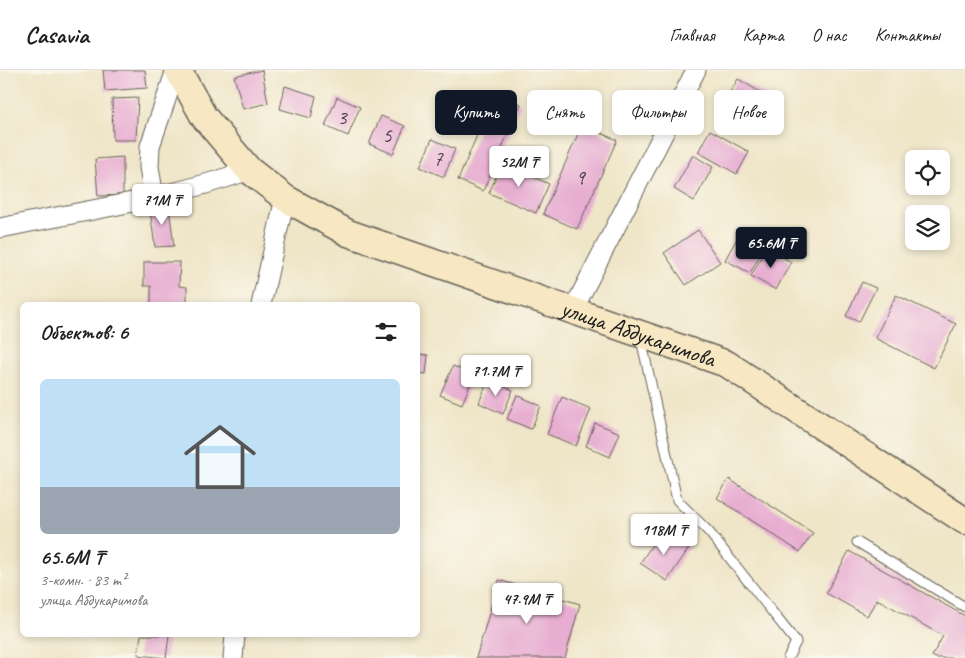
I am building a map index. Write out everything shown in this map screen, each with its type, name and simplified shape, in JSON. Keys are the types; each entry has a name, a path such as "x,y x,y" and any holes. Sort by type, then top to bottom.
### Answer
{"main road":[{"name":"улица Абдукаримова","path":"177,70 204,117 249,170 284,198 348,233 727,364 965,522"}],"street":[{"path":"154,196 149,167 150,146 177,70"},
{"path":"572,310 696,70"},
{"path":"0,228 213,183 249,170"},
{"path":"262,302 284,198"},
{"path":"233,658 234,637"}],"lane":[{"path":"640,334 677,500 709,532 796,642 788,658"},
{"path":"857,542 965,607"}],"building":[{"path":"103,70 145,70 147,88 105,91"},
{"path":"262,70 268,103 243,109 234,76"},
{"path":"738,79 757,90 732,90"},
{"path":"285,86 316,96 311,118 280,109"},
{"path":"337,97 360,107 348,136 325,126"},
{"path":"138,98 136,140 113,140 112,99"},
{"path":"517,102 521,104 517,113"},
{"path":"381,116 405,126 393,154 369,144"},
{"path":"710,130 714,132 714,135 719,135 749,152 737,174 698,152"},
{"path":"602,134 617,140 577,229 543,214 578,135"},
{"path":"477,135 507,135 483,191 458,180"},
{"path":"432,139 455,149 444,177 420,167"},
{"path":"693,155 713,167 694,201 674,189"},
{"path":"123,157 123,195 98,196 95,159"},
{"path":"502,163 549,184 536,213 489,193"},
{"path":"168,200 174,246 155,247 150,210"},
{"path":"698,230 720,262 686,285 664,253"},
{"path":"741,231 766,245 750,273 725,260"},
{"path":"767,248 791,262 776,290 751,276"},
{"path":"144,262 180,262 179,286 187,287 187,302 151,302 151,286 144,286"},
{"path":"862,282 876,288 859,322 846,316"},
{"path":"896,295 956,324 934,368 875,338"},
{"path":"420,354 428,355 426,374 420,373"},
{"path":"453,366 474,375 462,404 440,395"},
{"path":"488,380 513,390 503,414 479,403"},
{"path":"517,395 541,406 531,429 507,419"},
{"path":"562,397 591,409 576,446 547,434"},
{"path":"595,423 620,433 610,457 586,446"},
{"path":"729,479 813,533 800,552 717,498"},
{"path":"662,530 689,548 667,581 640,563"},
{"path":"849,551 965,616 965,658 936,658 932,656 943,636 877,599 867,616 826,593"},
{"path":"499,580 580,604 565,658 476,658"},
{"path":"141,637 169,637 166,658 138,655"}]}
